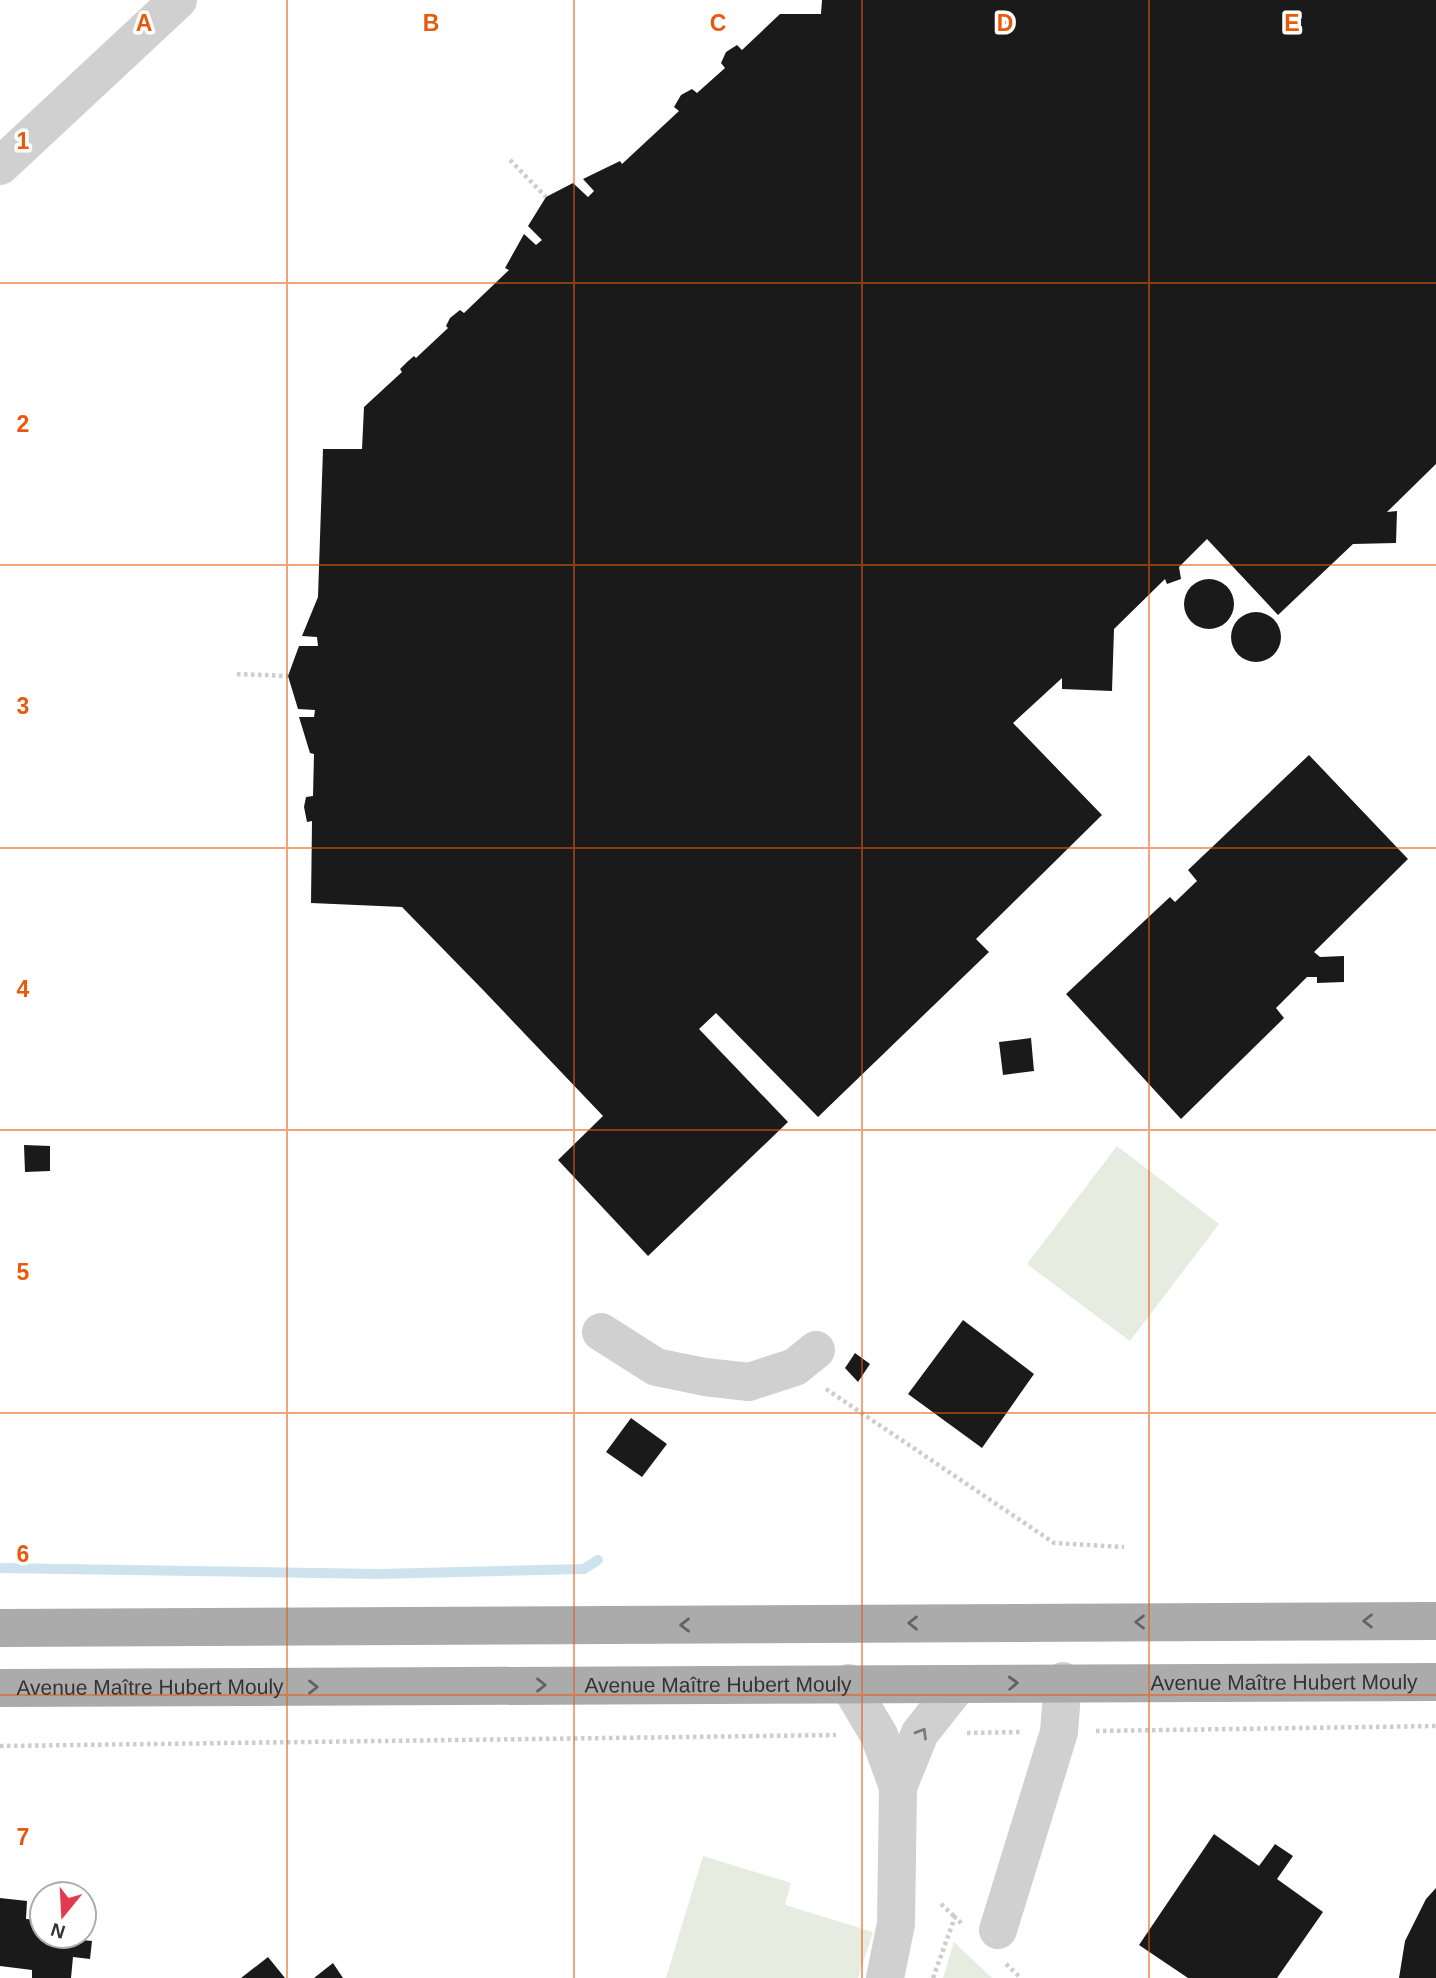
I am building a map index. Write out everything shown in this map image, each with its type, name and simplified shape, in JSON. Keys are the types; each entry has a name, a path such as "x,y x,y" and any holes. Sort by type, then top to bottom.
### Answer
{"main road":[{"path":"0,1628 1436,1621"},
{"name":"Avenue Maître Hubert Mouly","path":"0,1688 958,1685 1063,1681 1436,1682"}],"lane":[{"path":"0,166 178,0"},
{"path":"601,1332 656,1367 705,1377 749,1382 806,1359"},
{"path":"998,1930 1059,1732 1063,1681"},
{"path":"848,1684 879,1735 898,1787"},
{"path":"885,1978 895,1924 898,1787 920,1733 958,1685"}],"path":[{"path":"510,160 546,197"},
{"path":"236,674 288,676"},
{"path":"806,1359 974,1492 1054,1543 1124,1547"},
{"path":"920,1733 1436,1726"},
{"path":"0,1746 879,1735"},
{"path":"941,1904 955,1917"}],"shaded area":[{"path":"1117,1146 1219,1224 1130,1341 1027,1264"},
{"path":"703,1856 791,1883 785,1905 873,1932 858,1978 666,1978"},
{"path":"954,1942 992,1978 943,1978"}],"building":[{"path":"822,0 1436,0 1436,464 1387,512 1397,511 1396,543 1353,544 1278,615 1207,539 1179,567 1181,579 1167,584 1165,579 1114,629 1112,691 1062,689 1062,678 1013,723 1102,815 976,939 989,952 818,1117 716,1013 699,1029 788,1122 648,1256 558,1160 603,1116 485,992 402,907 311,903 312,821 307,822 304,807 306,797 313,796 314,754 310,753 299,717 314,717 315,710 298,709 288,676 299,646 318,646 317,637 302,636 318,597 323,449 362,449 364,407 402,372 400,369 407,362 414,356 416,358 448,328 446,326 450,318 460,310 464,313 509,270 505,268 524,234 536,245 542,240 528,226 546,197 573,183 588,197 594,191 583,179 620,161 622,164 679,111 674,107 681,95 692,89 697,93 725,68 721,63 726,52 737,45 742,50 780,14 821,14"},
{"path":"1209,579 1227,586 1234,604 1227,622 1209,629 1191,622 1184,604 1191,586"},
{"path":"1256,612 1274,619 1281,637 1274,655 1256,662 1238,655 1231,637 1238,619"},
{"path":"1309,755 1408,859 1314,952 1320,957 1344,956 1344,982 1317,983 1317,977 1307,977 1276,1008 1284,1018 1181,1119 1066,994 1170,897 1175,902 1197,881 1188,870"},
{"path":"1031,1038 1034,1071 1003,1075 999,1042"},
{"path":"24,1145 50,1146 50,1171 25,1172"},
{"path":"963,1320 1034,1374 982,1448 908,1394"},
{"path":"855,1353 870,1364 858,1382 845,1368"},
{"path":"631,1418 667,1444 642,1477 606,1452"},
{"path":"1214,1834 1259,1866 1275,1844 1293,1856 1277,1879 1323,1912 1277,1978 1188,1978 1139,1945"},
{"path":"1436,1888 1436,1978 1399,1978 1405,1941 1426,1899"},
{"path":"0,1898 27,1901 28,1950 91,1950 90,1959 73,1957 71,1978 32,1978 32,1970 0,1966"},
{"path":"268,1957 285,1978 241,1978"},
{"path":"333,1963 343,1978 314,1978"}],"waterway":[{"path":"0,1568 379,1574 584,1569 598,1560"}]}
